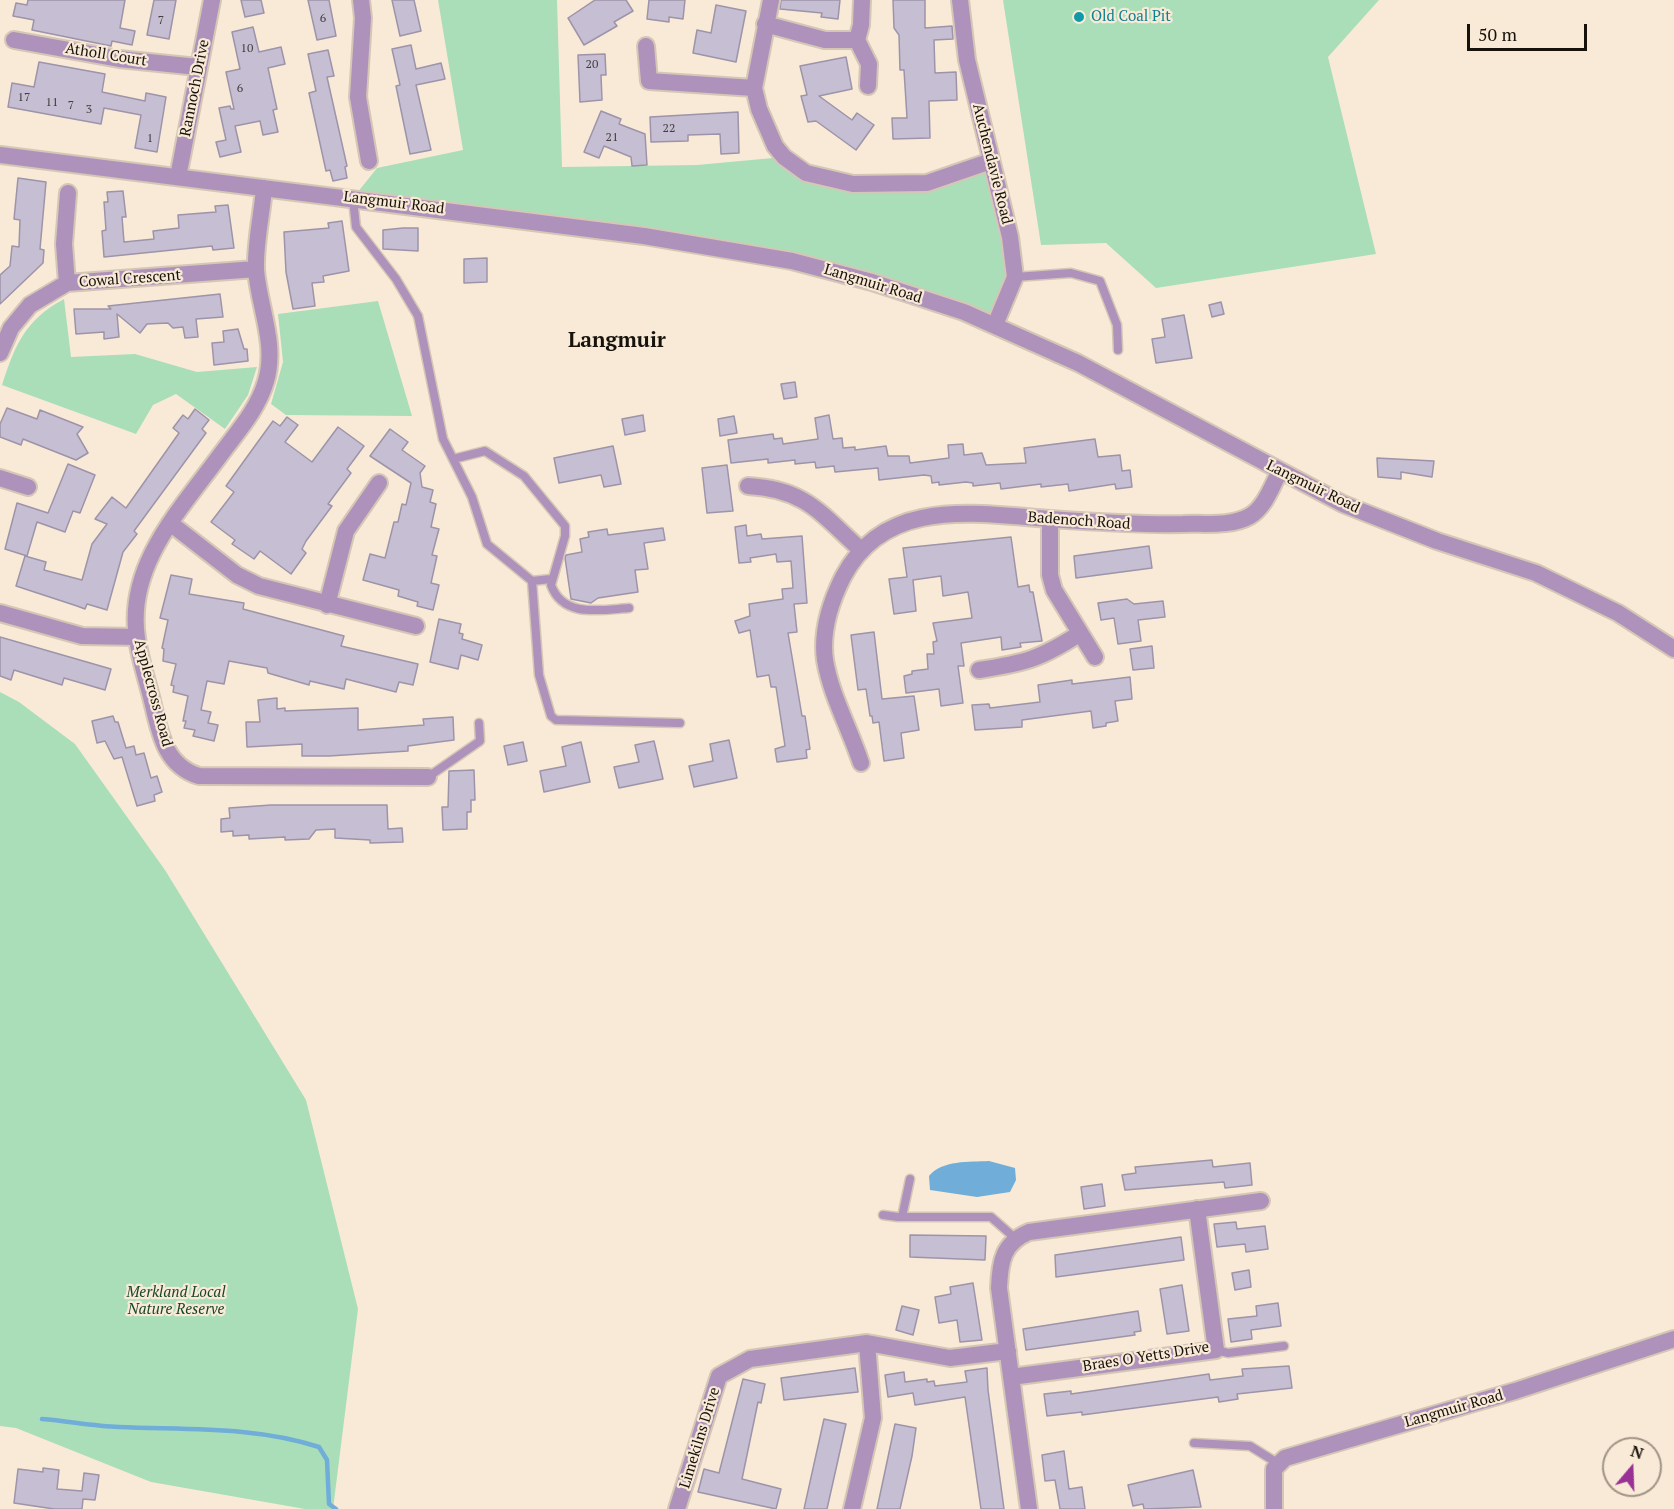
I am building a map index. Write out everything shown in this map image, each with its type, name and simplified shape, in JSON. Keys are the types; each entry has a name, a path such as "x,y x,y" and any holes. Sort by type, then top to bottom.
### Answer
{"street":[{"name":"Rannoch Drive","path":"178,177 212,0"},
{"path":"361,0 363,18 358,97 369,161"},
{"path":"771,0 754,88 759,109 775,146 784,158 806,173 853,184 927,183 991,161"},
{"path":"862,0 861,26 857,40 869,64 868,86"},
{"name":"Auchendavie Road","path":"960,0 967,60 1010,237 1015,277 995,325"},
{"path":"765,24 825,39 857,40"},
{"name":"Atholl Court","path":"14,40 119,58 198,67"},
{"path":"646,46 649,81 754,88"},
{"name":"Langmuir Road","path":"0,155 353,198 749,252 872,282 995,325 1078,363 1343,504 1390,523 1536,573 1618,613 1674,649"},
{"name":"Applecross Road","path":"264,188 256,269 270,359 261,398 155,545 142,576 137,597 137,637 160,735 170,757 188,773 216,778 428,777"},
{"path":"67,284 64,244 68,193"},
{"name":"Cowal Crescent","path":"0,353 11,328 30,305 67,284 256,269"},
{"name":"Badenoch Road","path":"861,763 829,680 825,638 826,619 835,593 861,550 893,528 930,516 970,512 1138,525 1238,520 1260,508 1280,471"},
{"path":"0,478 28,488"},
{"path":"327,605 346,531 379,483"},
{"path":"748,486 773,487 802,499 861,550"},
{"path":"1050,519 1050,575 1061,606 1095,657"},
{"path":"170,523 237,575 259,586 416,626"},
{"path":"0,613 82,636 137,637"},
{"path":"979,670 1027,663 1053,651 1079,634"},
{"path":"1029,1509 999,1274 1004,1252 1016,1239 1029,1232 1262,1201"},
{"name":"Braes O Yetts Drive","path":"1011,1377 1216,1350 1197,1209"},
{"name":"Langmuir Road","path":"1279,1464 1294,1455 1515,1391 1674,1339"},
{"path":"852,1509 873,1418 867,1342"},
{"name":"Limekilns Drive","path":"678,1509 719,1376 750,1359 867,1342 950,1358 1008,1352"},
{"path":"1274,1509 1272,1479 1274,1469 1279,1464"}],"lane":[{"path":"353,198 356,227 396,279 418,316 443,439 472,497 487,544 532,581 551,579"},
{"path":"1015,277 1071,273 1100,282 1117,325 1118,350"},
{"path":"453,459 485,451 524,476 557,515 565,526 565,536 551,579 553,591 567,605 583,611 629,608"},
{"path":"532,581 539,675 551,716 556,720 680,723"},
{"path":"428,777 480,741 479,723"},
{"path":"902,1217 910,1179"},
{"path":"883,1215 991,1217 1016,1239"},
{"path":"1216,1350 1228,1353 1284,1346"},
{"path":"1194,1443 1250,1446 1279,1464"}],"green space":[{"path":"438,0 557,0 562,167 697,165 784,157 806,173 927,183 991,161 1015,277 995,325 792,261 353,198 377,168 463,150"},
{"path":"1003,0 1379,0 1328,57 1376,254 1156,288 1106,243 1041,245"},
{"path":"64,299 71,357 135,354 197,372 257,367 248,395 225,429 176,394 153,405 136,434 2,385 23,335 40,316"},
{"path":"378,301 412,416 286,415 271,404 283,362 278,314"},
{"name":"Merkland Local Nature Reserve","path":"0,692 19,702 75,744 165,870 306,1100 358,1309 333,1509 305,1509 151,1482 16,1428 0,1426"}],"water":[{"path":"989,1161 1015,1168 1016,1180 1010,1192 977,1197 930,1190 929,1176 941,1167 956,1163"}],"building":[{"path":"28,0 125,0 120,28 135,31 132,45 112,41 111,46 32,30 34,20 13,16 16,3 27,5"},
{"path":"154,0 176,0 169,39 147,35"},
{"path":"241,0 261,0 264,13 245,17"},
{"path":"308,0 329,0 336,36 317,40"},
{"path":"392,0 414,0 421,31 400,36"},
{"path":"595,0 626,0 633,11 614,22 617,26 584,45 568,18"},
{"path":"649,0 685,0 683,19 669,17 669,22 647,19"},
{"path":"781,0 840,0 838,19 821,17 822,13 780,9"},
{"path":"893,0 925,0 925,28 952,26 953,39 934,40 935,73 956,72 957,100 929,101 930,138 893,139 892,118 907,118 904,70 900,70 899,35 894,28"},
{"path":"716,5 746,11 736,62 693,53 697,30 711,33"},
{"path":"253,27 259,52 281,47 285,64 268,68 277,109 273,110 278,132 263,135 260,121 235,126 241,152 220,157 216,142 226,140 219,108 230,106 234,109 226,72 240,69 232,32"},
{"path":"411,45 416,69 441,63 445,79 416,85 431,150 410,154 396,86 400,85 392,49"},
{"path":"328,50 334,76 327,77 347,166 345,167 347,178 333,181 330,170 326,171 309,93 316,91 308,54"},
{"path":"605,54 606,75 601,75 602,100 580,102 578,55"},
{"path":"846,57 852,89 819,96 852,120 857,113 874,125 856,150 816,121 808,122 801,96 807,95 800,66"},
{"path":"39,62 105,74 102,92 145,101 146,93 166,97 157,152 135,148 141,115 104,108 101,124 8,107 12,83 34,87"},
{"path":"601,111 621,119 619,124 645,134 647,165 632,166 631,157 604,146 599,158 584,152"},
{"path":"738,112 739,153 721,154 720,134 688,135 688,141 651,142 650,117"},
{"path":"18,178 46,182 40,249 44,250 43,263 0,304 0,275 10,266 12,246 19,247 20,220 14,219"},
{"path":"123,191 126,217 122,217 124,242 154,239 153,231 179,228 178,215 216,212 215,206 228,205 234,248 213,250 212,246 104,257 102,231 106,230 104,202 108,202 107,192"},
{"path":"342,221 349,271 323,276 324,282 312,283 315,306 293,309 286,272 284,232 329,228 328,223"},
{"path":"418,228 418,251 383,249 383,230"},
{"path":"487,258 487,282 464,283 464,259"},
{"path":"220,294 223,317 196,319 198,337 185,338 183,327 173,328 168,323 147,324 140,333 117,314 119,337 104,339 104,332 76,334 74,309 111,309 108,306"},
{"path":"1221,302 1224,314 1212,317 1209,305"},
{"path":"1184,315 1192,358 1156,363 1152,339 1165,337 1162,319"},
{"path":"238,329 244,349 247,349 248,361 214,365 212,343 224,342 223,331"},
{"path":"795,382 797,397 784,399 781,384"},
{"path":"7,408 37,419 40,410 83,427 77,434 88,453 76,460 23,439 21,445 0,437 0,424"},
{"path":"195,409 209,420 202,429 206,433 134,531 137,534 123,552 107,610 87,604 85,609 16,586 25,556 46,562 44,570 82,580 92,544 107,524 95,519 112,497 126,508 179,433 173,428 183,415 188,419"},
{"path":"643,415 645,431 625,435 622,419"},
{"path":"829,415 833,439 842,438 843,448 855,447 855,450 886,446 888,456 909,456 910,463 949,458 948,445 963,444 964,455 982,453 986,465 1026,463 1024,448 1095,439 1098,457 1120,455 1122,471 1130,470 1132,487 1116,489 1115,484 1069,491 1068,484 1041,487 1041,484 1001,489 1000,483 973,486 973,483 966,482 939,485 939,482 932,483 931,476 924,475 879,480 878,468 835,472 834,466 816,468 815,462 795,464 795,460 768,463 768,459 731,463 728,440 773,434 774,439 782,438 783,444 818,439 815,418"},
{"path":"734,416 737,433 720,436 718,419"},
{"path":"287,417 298,425 285,442 312,462 338,427 364,446 347,469 351,473 328,504 332,506 306,541 302,549 306,553 291,574 260,551 254,559 232,544 235,540 211,522 234,492 226,486 257,443 273,421 280,426"},
{"path":"390,429 408,442 402,450 425,466 420,473 422,487 433,490 430,502 436,504 431,527 439,529 432,555 437,556 431,583 439,585 433,610 417,606 418,602 398,596 399,590 363,580 370,554 385,558 394,522 398,522 402,504 406,505 411,483 370,456"},
{"path":"613,446 621,484 604,487 601,475 559,483 554,458"},
{"path":"1377,458 1434,461 1432,477 1401,472 1401,479 1378,477"},
{"path":"68,464 95,475 80,513 73,511 65,532 37,522 27,556 5,549 17,503 48,513"},
{"path":"727,465 733,511 707,513 702,468"},
{"path":"746,525 747,536 761,534 762,539 802,536 807,603 794,604 797,632 788,633 802,716 805,716 810,749 806,750 807,758 777,762 775,749 785,746 776,687 771,687 769,675 757,677 750,630 739,633 735,621 750,616 749,604 783,599 782,589 793,588 791,561 777,562 776,554 750,558 751,562 739,563 735,527"},
{"path":"663,528 665,540 644,543 648,569 635,570 638,592 598,598 591,603 571,599 565,558 566,555 582,552 580,539 589,537 588,532 607,529 608,535"},
{"path":"1011,537 1018,587 1029,585 1030,592 1033,592 1042,641 1020,643 1021,647 1002,650 1001,637 961,643 964,666 958,666 963,703 941,706 939,689 906,693 904,676 912,674 912,671 928,669 927,654 934,654 933,642 937,641 933,623 972,618 968,592 943,596 941,576 913,580 916,611 894,614 889,579 907,577 903,548"},
{"path":"1149,546 1152,568 1076,578 1074,556"},
{"path":"171,575 192,579 189,594 244,603 243,609 344,636 341,646 418,664 413,685 399,682 396,692 346,679 344,689 310,681 309,685 268,673 267,668 229,661 224,684 207,681 201,710 211,712 208,723 218,725 214,741 193,736 195,730 184,728 186,721 183,721 188,696 173,692 174,686 171,685 176,664 163,661 164,649 162,648 168,620 160,618"},
{"path":"1127,599 1134,604 1163,601 1165,617 1138,620 1141,641 1118,644 1114,618 1101,620 1098,603"},
{"path":"439,619 461,624 459,633 463,634 462,639 482,645 478,660 461,655 458,669 430,662"},
{"path":"874,632 882,699 914,696 919,730 901,733 904,758 884,761 879,722 873,723 872,716 870,716 866,689 858,690 851,635"},
{"path":"0,637 111,669 105,690 64,678 62,685 14,670 11,680 0,676"},
{"path":"1152,646 1154,668 1133,670 1130,649"},
{"path":"1130,677 1132,699 1115,701 1118,721 1106,723 1106,726 1093,728 1091,711 1022,720 1022,727 975,730 972,705 989,704 990,708 1040,702 1038,685 1072,680 1072,684"},
{"path":"277,698 277,709 285,708 285,711 358,708 358,730 424,725 423,719 453,717 454,740 408,746 408,751 329,756 302,756 302,744 247,747 246,722 260,722 258,700"},
{"path":"113,716 115,722 118,722 126,748 134,746 136,755 144,753 151,778 157,776 162,792 154,795 155,801 137,806 122,757 114,759 105,741 97,743 92,721"},
{"path":"729,740 737,778 694,787 689,766 713,761 710,744"},
{"path":"654,741 663,779 619,788 614,767 639,762 635,745"},
{"path":"523,742 527,761 508,765 504,746"},
{"path":"581,742 590,782 544,792 540,771 566,766 562,747"},
{"path":"474,770 475,800 471,800 471,812 467,812 467,829 443,830 442,807 448,807 449,771"},
{"path":"271,805 387,805 388,829 402,828 403,842 370,843 370,840 335,838 335,829 316,830 309,839 285,840 285,837 249,839 249,835 233,836 233,831 221,832 221,819 230,818 229,808"},
{"path":"1212,1160 1213,1167 1250,1163 1252,1185 1225,1188 1224,1182 1125,1190 1122,1175 1136,1173 1135,1167"},
{"path":"1102,1184 1105,1206 1084,1209 1081,1187"},
{"path":"1236,1222 1237,1229 1265,1226 1268,1249 1246,1252 1245,1244 1217,1247 1214,1224"},
{"path":"910,1235 986,1236 985,1260 910,1257"},
{"path":"1181,1237 1184,1260 1056,1277 1055,1255"},
{"path":"1249,1270 1251,1287 1235,1290 1232,1273"},
{"path":"973,1283 982,1340 960,1342 957,1320 939,1323 935,1297 951,1294 950,1287"},
{"path":"1182,1285 1189,1331 1167,1334 1160,1289"},
{"path":"1278,1303 1281,1326 1251,1330 1252,1339 1231,1342 1228,1319 1257,1316 1256,1306"},
{"path":"902,1306 919,1310 913,1335 896,1330"},
{"path":"1138,1311 1141,1331 1134,1332 1135,1335 1026,1350 1023,1329"},
{"path":"1289,1366 1292,1388 1237,1394 1238,1399 1219,1402 1218,1397 1082,1415 1082,1412 1047,1416 1044,1394 1071,1391 1071,1394 1209,1374 1210,1380 1243,1376 1242,1369"},
{"path":"855,1368 858,1392 784,1400 781,1378"},
{"path":"987,1368 1004,1509 981,1509 965,1397 915,1405 913,1393 888,1397 885,1375 904,1372 905,1382 927,1379 927,1382 934,1381 935,1386 967,1382 965,1371"},
{"path":"743,1379 765,1384 761,1403 758,1402 742,1479 781,1489 776,1509 698,1492 704,1469 719,1473"},
{"path":"824,1419 846,1424 840,1451 827,1509 804,1509"},
{"path":"895,1424 916,1428 912,1456 900,1509 877,1509"},
{"path":"1064,1451 1069,1489 1082,1487 1085,1509 1060,1509 1055,1480 1045,1481 1042,1455"},
{"path":"43,1468 59,1470 57,1489 82,1491 84,1473 99,1475 95,1500 83,1499 82,1509 54,1509 14,1503 18,1469 43,1472"},
{"path":"1193,1470 1201,1507 1144,1509 1143,1504 1133,1506 1128,1485"}],"waterway":[{"path":"42,1419 109,1426 245,1432 295,1440 319,1447 327,1460 329,1504 336,1509"}],"place":[{"name":"Old Coal Pit","path":"1079,17"}],"district":[{"name":"Langmuir","path":"617,341"}]}
